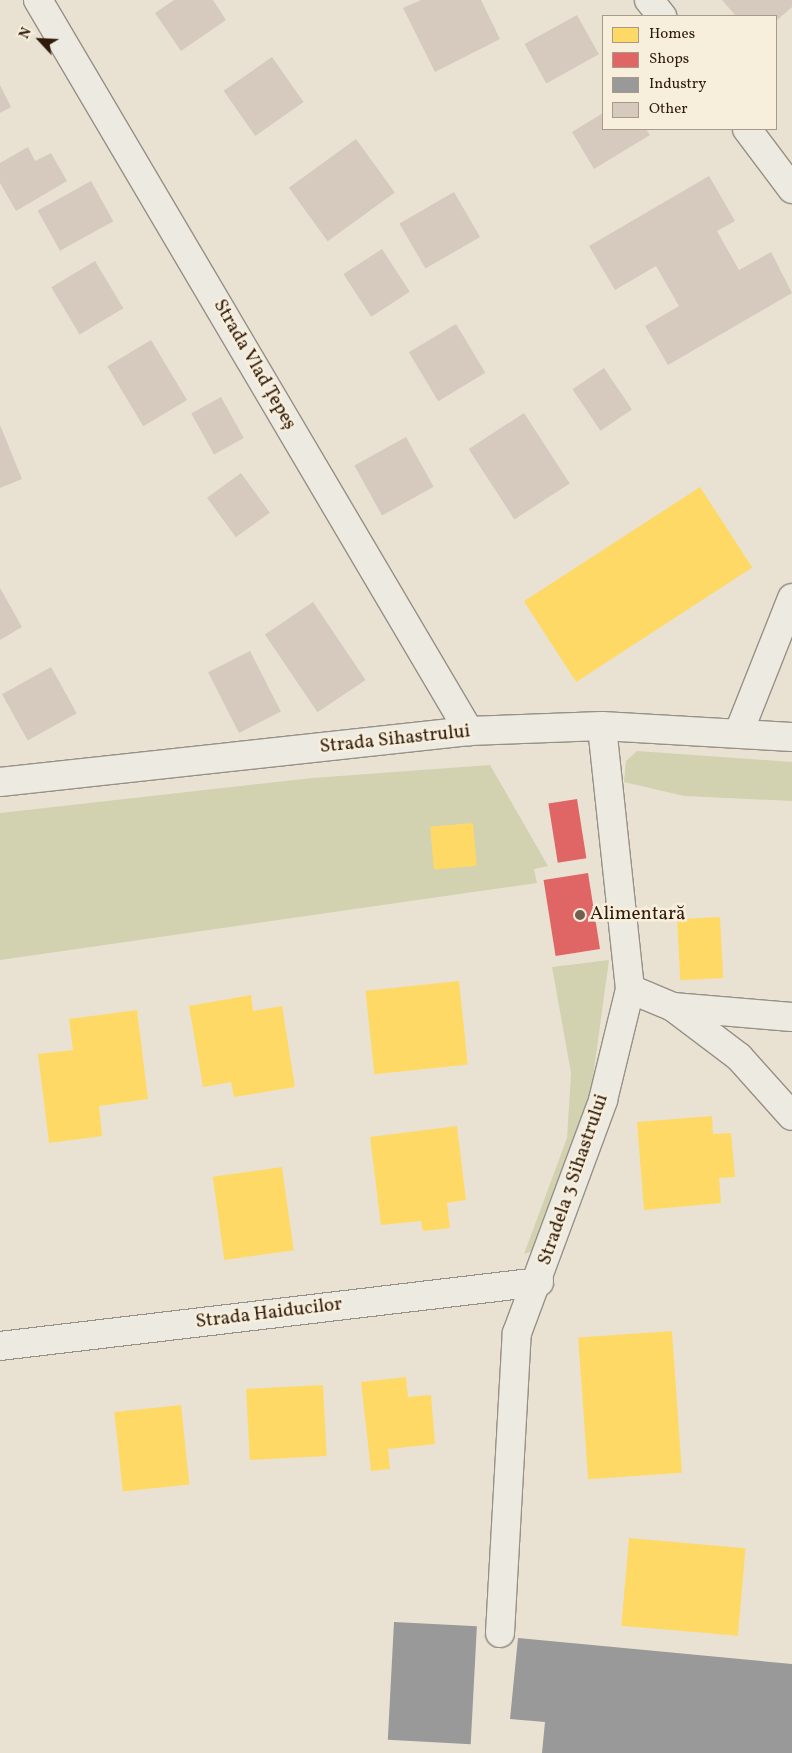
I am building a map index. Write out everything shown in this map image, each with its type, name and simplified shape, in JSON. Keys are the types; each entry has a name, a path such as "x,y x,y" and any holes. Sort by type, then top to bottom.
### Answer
{"street":[{"name":"Strada Vlad Țepeș","path":"38,0 469,731"},
{"path":"649,0 661,15"},
{"path":"748,130 792,188"},
{"path":"739,732 792,598"},
{"name":"Strada Sihastrului","path":"0,782 469,731 602,726 739,732 792,737"},
{"name":"Stradela 3 Sihastrului","path":"500,1633 517,1333 539,1282 604,1100 630,989 602,726"},
{"path":"630,989 673,1007 739,1057 792,1116"},
{"path":"673,1007 792,1017"},
{"name":"Strada Haiducilor","path":"0,1346 539,1282"}],"green space":[{"path":"637,751 792,762 792,801 684,796 624,782 626,761"},
{"path":"490,765 548,866 534,869 537,883 0,960 0,813 312,778"},
{"path":"609,960 588,1114 533,1251 524,1254 567,1138 571,1073 552,967"}],"building: Homes":[{"path":"700,487 752,568 576,682 524,601"},
{"path":"473,823 477,866 434,870 430,827"},
{"path":"720,917 723,978 680,980 677,919"},
{"path":"459,981 468,1065 374,1074 366,991"},
{"path":"251,995 253,1011 282,1006 295,1087 234,1097 231,1082 203,1087 189,1006"},
{"path":"137,1010 148,1099 99,1106 102,1136 49,1143 38,1054 73,1050 69,1019"},
{"path":"712,1116 713,1134 731,1133 735,1177 719,1178 721,1203 644,1210 637,1122"},
{"path":"457,1126 466,1200 447,1203 450,1228 423,1231 421,1221 381,1225 370,1137"},
{"path":"282,1167 294,1250 224,1260 213,1177"},
{"path":"672,1331 682,1473 588,1479 578,1338"},
{"path":"406,1377 408,1397 431,1395 435,1444 388,1449 390,1469 371,1471 361,1382"},
{"path":"323,1385 327,1456 250,1460 246,1389"},
{"path":"181,1405 189,1485 123,1492 114,1412"},
{"path":"629,1538 746,1548 738,1636 621,1626"}],"building: Shops":[{"path":"577,799 586,858 558,863 548,804"},
{"path":"588,873 600,949 556,956 544,880"}],"building: Industry":[{"path":"394,1622 477,1626 471,1744 388,1740"},
{"path":"518,1638 792,1664 792,1753 542,1753 545,1722 510,1719"}],"building: Other":[{"path":"174,0 213,0 226,20 181,51 155,13"},
{"path":"421,0 481,0 500,39 435,72 403,8"},
{"path":"722,0 792,0 792,7 777,20 777,15 735,15"},
{"path":"577,15 599,54 546,83 525,44"},
{"path":"272,57 304,102 255,136 224,91"},
{"path":"0,85 11,107 0,113"},
{"path":"602,114 602,130 647,130 650,135 594,169 572,132"},
{"path":"356,139 395,192 328,241 289,188"},
{"path":"28,147 35,161 51,153 67,181 16,211 0,183 0,163"},
{"path":"709,176 735,221 717,231 739,270 771,252 792,293 668,365 645,326 679,306 656,266 615,290 589,246"},
{"path":"91,181 113,221 60,251 38,211"},
{"path":"454,192 480,237 425,269 399,224"},
{"path":"382,249 410,292 371,317 343,274"},
{"path":"95,261 123,308 80,334 51,287"},
{"path":"456,324 485,373 438,401 409,352"},
{"path":"151,340 187,400 143,426 107,366"},
{"path":"604,368 632,409 600,431 572,389"},
{"path":"221,397 244,438 214,455 191,413"},
{"path":"524,413 570,483 514,519 469,449"},
{"path":"0,425 22,479 0,488"},
{"path":"406,437 434,487 382,515 354,466"},
{"path":"241,473 270,513 236,537 207,498"},
{"path":"0,588 22,627 0,640"},
{"path":"313,602 366,680 317,712 265,634"},
{"path":"250,651 281,712 239,733 208,672"},
{"path":"51,667 77,713 28,741 2,694"}],"place":[{"name":"Alimentară","path":"580,915"}]}
